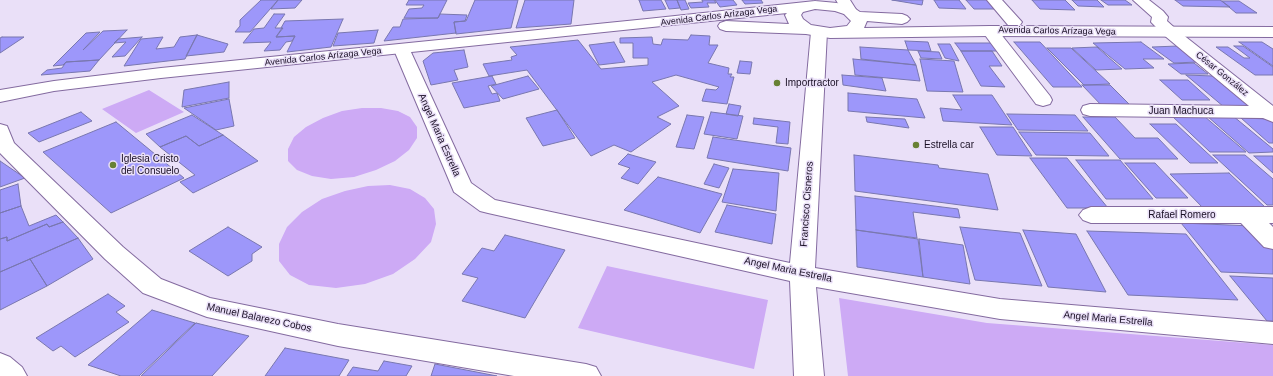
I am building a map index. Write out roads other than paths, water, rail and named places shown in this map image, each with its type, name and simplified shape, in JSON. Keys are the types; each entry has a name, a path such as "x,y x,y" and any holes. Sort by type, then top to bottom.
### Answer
{"street":[{"path":"994,0 1014,22"},
{"name":"César González","path":"1140,0 1160,17 1165,28 1271,113"},
{"path":"813,30 796,22 793,15 798,9 819,3"},
{"name":"Avenida Carlos Arízaga Vega","path":"0,96 54,86 161,73 402,50 647,24 819,3 930,21 1014,22 1273,32"},
{"path":"840,33 857,26 859,21 851,7"},
{"name":"Avenida Carlos Arízaga Vega","path":"647,24 813,30 840,33 1165,28 1273,21"},
{"name":"Francisco Cisneros","path":"809,376 802,275 813,30"},
{"path":"990,30 1043,100"},
{"name":"Angel Maria Estrella","path":"402,50 462,187 488,206 753,263 802,275 1000,309 1273,333"},
{"name":"Juan Machuca","path":"1090,110 1271,113"},
{"name":"Manuel Balarezo Cobos","path":"0,130 4,145 114,253 152,286 207,307 315,330 586,376"},
{"name":"Rafael Romero","path":"1091,215 1273,216"},
{"path":"1247,215 1273,241"},
{"path":"0,365 12,376"}],"place":[{"name":"Importractor","path":"777,83"},
{"name":"Estrella car","path":"916,145"},
{"name":"Iglesia Cristo del Consuelo","path":"113,165"}]}
